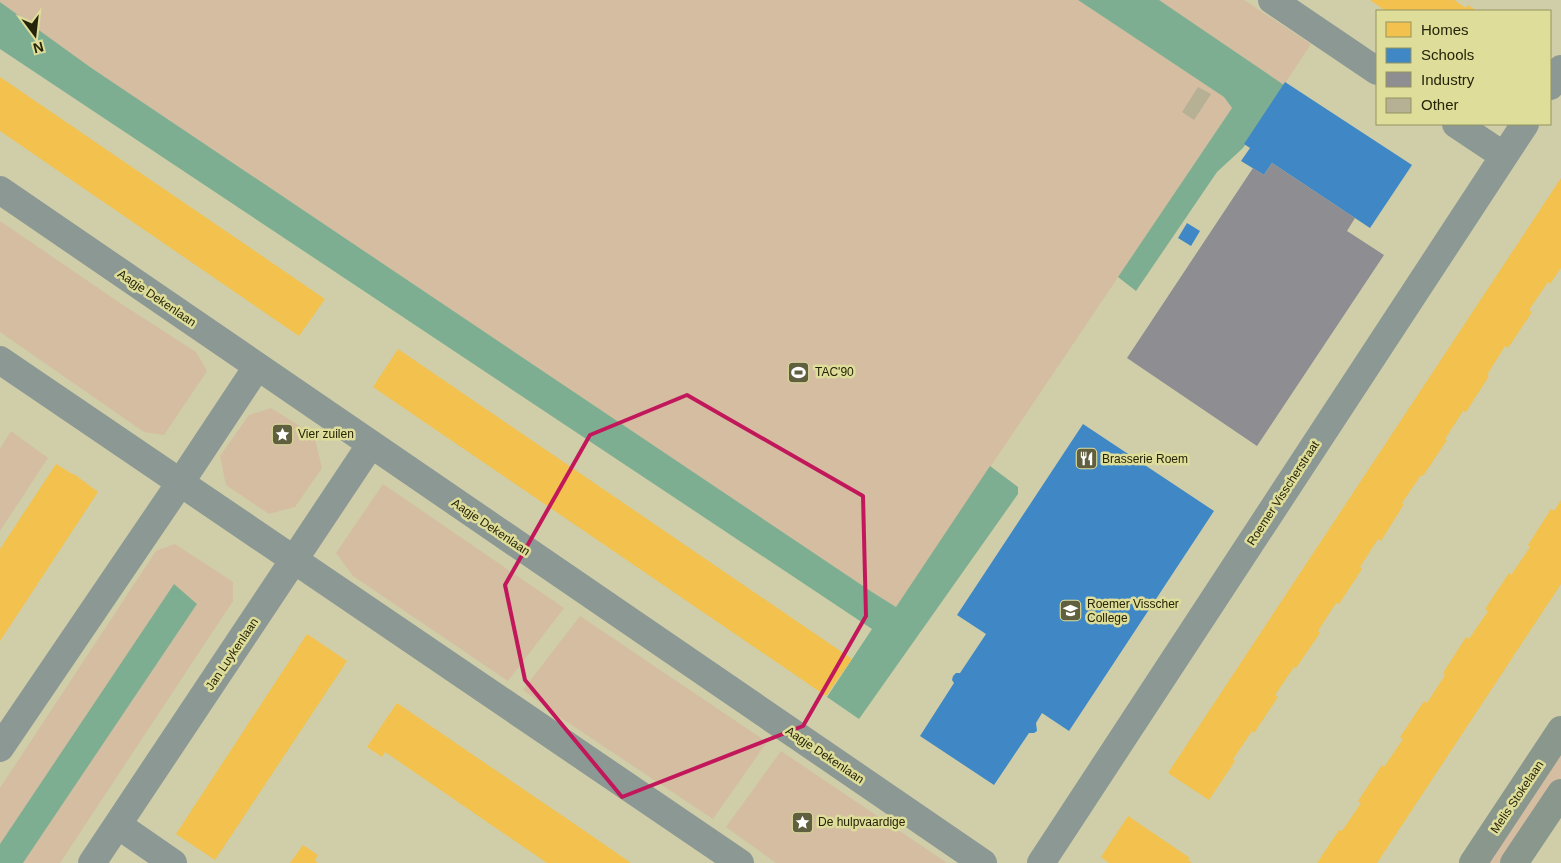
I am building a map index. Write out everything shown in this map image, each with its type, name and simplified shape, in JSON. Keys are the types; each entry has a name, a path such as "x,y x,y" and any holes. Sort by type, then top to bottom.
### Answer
{"street":[{"path":"1272,0 1376,69"},
{"path":"1551,84 1561,69"},
{"path":"1458,125 1504,156"},
{"name":"Roemer Visscherstraat","path":"1041,863 1524,125"},
{"name":"Aagje Dekenlaan","path":"0,190 982,863"},
{"path":"0,360 740,863"},
{"path":"4,733 180,483 257,367"},
{"name":"Jan Luykenlaan","path":"92,863 371,444"},
{"name":"Melis Stokelaan","path":"1473,863 1561,730"},
{"path":"1514,863 1561,793"},
{"path":"118,825 173,863"}],"highlighted area":[{"path":"687,395 863,496 866,616 803,726 622,797 525,680 505,585 590,435"}],"shaded area":[{"name":"TAC'90","path":"0,0 1078,0 1224,97 1232,108 896,607 90,67 0,2"},
{"path":"1078,0 1159,0 1284,85 1243,148 1217,172 1136,291 1118,277 1232,108 1224,97"},
{"path":"1159,0 1244,0 1311,44 1284,85"},
{"path":"0,2 90,67 896,607 990,466 1018,487 1018,494 859,719 827,697 872,629 0,49"},
{"path":"0,221 196,352 207,371 164,435 144,432 0,332"},
{"path":"271,408 314,435 322,468 295,507 269,514 226,485 220,456 249,415"},
{"path":"11,431 48,458 0,531 0,449"},
{"path":"383,484 564,608 508,681 353,576 336,553"},
{"path":"175,544 233,582 233,601 60,863 23,863 197,604 174,585 0,844 0,788 156,551"},
{"path":"174,584 197,604 23,863 0,863 0,844"},
{"path":"580,616 767,742 713,819 558,716 523,690"},
{"path":"1561,748 1561,778 1505,863 1485,863"},
{"path":"781,751 947,863 776,863 726,827"}],"building: Homes":[{"path":"1370,0 1454,0 1466,8 1468,5 1476,10 1385,10"},
{"path":"0,77 325,299 299,336 0,131"},
{"path":"1561,178 1561,268 1550,284 1548,282 1529,310 1532,312 1508,348 1505,346 1466,412 1463,411 1445,439 1447,440 1402,503 1404,504 1381,541 1378,539 1360,567 1362,569 1339,604 1336,603 1318,631 1320,633 1275,695 1278,697 1254,733 1252,731 1233,759 1235,761 1209,800 1168,773"},
{"path":"398,349 852,659 826,696 373,387"},
{"path":"56,464 74,474 98,492 0,641 0,549"},
{"path":"1561,500 1561,584 1377,863 1317,863 1339,830 1342,831 1361,803 1358,801 1382,765 1384,767 1403,739 1400,737 1424,701 1427,703 1466,637 1469,639 1488,611 1485,609 1509,573 1511,575 1530,547 1528,545 1551,509 1554,511"},
{"path":"307,634 347,661 215,860 176,834"},
{"path":"397,703 631,863 547,863 385,752 382,757 367,747"},
{"path":"1128,816 1190,858 1188,860 1192,863 1109,863 1101,857"},
{"path":"303,845 318,855 315,860 318,863 290,863"}],"building: Schools":[{"path":"1285,82 1412,165 1370,228 1272,163 1264,175 1241,161 1250,148 1244,144"},
{"path":"1187,223 1200,231 1191,246 1178,238"},
{"path":"1083,424 1214,511 1069,731 1042,713 1036,723 1037,731 1029,733 994,785 920,736 954,683 952,680 953,676 956,673 960,673 986,634 957,615"}],"building: Industry":[{"path":"1272,163 1355,218 1347,231 1384,255 1257,446 1127,358 1253,168 1264,175"}],"building: Other":[{"path":"1198,87 1211,94 1194,120 1182,112"}],"place":[{"name":"TAC'90","path":"799,372"},
{"name":"Vier zuilen","path":"282,434"},
{"name":"Brasserie Roem","path":"1086,459"},
{"name":"Roemer Visscher College","path":"1071,611"},
{"name":"De hulpvaardige","path":"802,822"}]}
